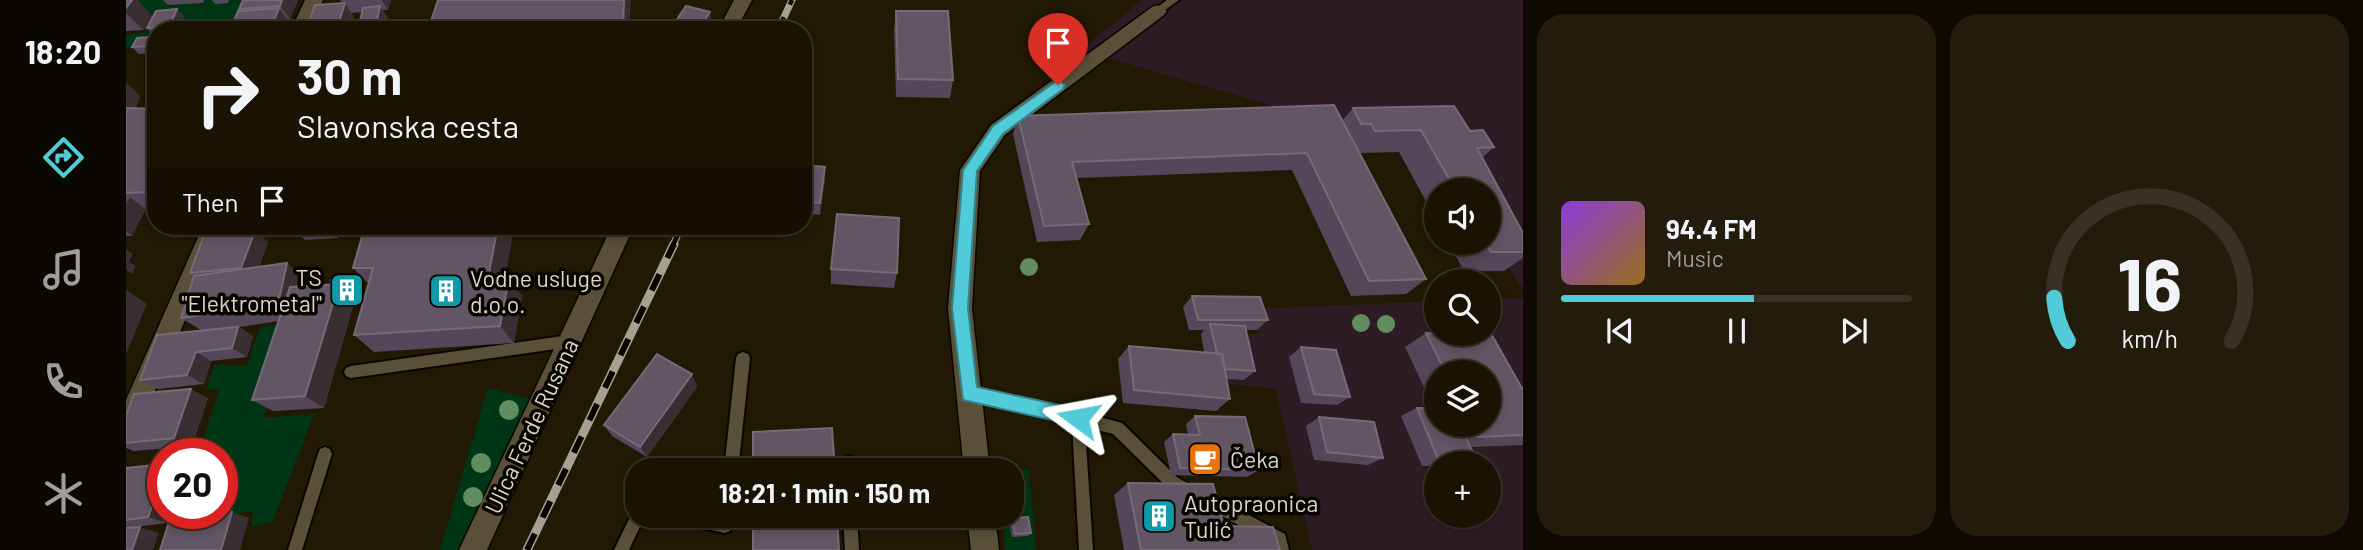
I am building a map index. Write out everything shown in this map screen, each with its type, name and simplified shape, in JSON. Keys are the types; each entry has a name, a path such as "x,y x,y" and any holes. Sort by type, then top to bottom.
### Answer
{"street":[{"path":"304,21 314,0"},
{"path":"732,21 744,0"},
{"path":"975,458 960,308 970,170 998,130 1166,6"},
{"path":"126,429 210,235"},
{"name":"Ulica Ferde Rusana","path":"473,550 619,235"},
{"path":"982,528 985,550"}],"lane":[{"path":"351,372 570,341"},
{"path":"732,458 743,358"},
{"path":"969,394 1117,428 1173,483 1280,538 1282,550"},
{"path":"1078,418 1086,550"},
{"path":"295,550 325,454"},
{"path":"621,550 632,528"},
{"path":"851,528 852,550"}],"shaded area":[{"path":"1142,0 1523,0 1523,289 1504,260 1501,246 1501,178 1471,178 1462,172 1330,129 1318,119 1081,50"},
{"path":"1523,298 1523,550 1312,550 1276,389 1211,382 1234,334 1259,335 1251,309 1424,302 1424,346 1501,346 1501,299"}],"green space":[{"path":"139,0 256,0 246,21 151,21 156,13 131,13"},
{"path":"147,28 147,45 126,48 126,35 144,33"},
{"path":"295,324 263,418 314,414 273,521 252,527 253,511 238,513 238,438 204,438 219,389 207,389 214,365 247,365 260,327"},
{"path":"488,388 542,402 471,550 440,550"},
{"path":"1024,470 1029,470 1036,550 1005,550 1004,528 1024,528"},
{"path":"168,529 180,529 175,550 159,550"}],"building":[{"path":"243,0 282,0 280,6 239,9"},
{"path":"438,0 624,0 623,21 431,21"},
{"path":"345,3 339,21 309,21 315,5"},
{"path":"380,6 377,21 360,21 363,8"},
{"path":"686,6 710,12 704,21 676,21"},
{"path":"279,8 274,21 234,21 238,11"},
{"path":"177,9 172,21 151,21 156,11"},
{"path":"896,11 948,11 953,80 898,79"},
{"path":"147,37 146,46 132,47 137,38"},
{"path":"1334,105 1424,279 1369,281 1307,153 1072,162 1089,224 1044,226 1018,116"},
{"path":"1454,106 1470,131 1483,130 1494,147 1477,148 1493,178 1449,178 1421,130 1375,131 1371,124 1361,124 1353,108"},
{"path":"126,108 147,109 147,189 145,192 126,193"},
{"path":"812,166 825,167 820,203 812,202"},
{"path":"1501,192 1523,233 1523,252 1501,252"},
{"path":"837,214 899,218 897,273 831,269"},
{"path":"204,235 253,235 241,268 190,273"},
{"name":"Vodne usluge d.o.o.","path":"362,235 496,235 488,278 509,277 500,326 354,335 373,268 353,268"},
{"path":"287,263 278,304 181,318 194,276"},
{"path":"352,277 350,288 344,289 339,284 331,285 331,280"},
{"path":"339,284 305,396 252,400 290,287"},
{"path":"1192,296 1260,297 1268,320 1198,320"},
{"path":"1210,324 1245,326 1255,371 1225,369 1222,354 1217,353"},
{"path":"238,327 232,348 196,352 187,375 140,380 157,335"},
{"path":"1129,346 1222,354 1230,399 1134,390"},
{"path":"1432,346 1498,346 1523,390 1523,435 1501,436 1501,360 1440,360"},
{"path":"1301,347 1336,350 1350,397 1314,394"},
{"path":"657,354 692,374 640,447 604,425"},
{"path":"191,389 174,438 147,438 147,441 126,443 126,416 134,394"},
{"path":"1417,408 1424,408 1424,425"},
{"name":"Čeka","path":"1195,416 1245,417 1259,470 1180,468 1173,434 1200,435"},
{"path":"1319,417 1374,422 1383,458 1327,452"},
{"path":"832,428 834,458 753,458 753,432"},
{"path":"1429,437 1466,437 1472,451 1435,451"},
{"path":"147,466 147,517 126,520 126,468"},
{"name":"Autopraonica Tulić","path":"1128,483 1213,484 1224,526 1273,527 1280,550 1141,550"},
{"path":"1024,517 1028,517 1031,533 1015,534 1014,528 1024,528"},
{"path":"140,527 132,550 126,550 126,528"},
{"path":"753,528 838,528 839,550 753,550"},
{"path":"167,529 227,529 221,550 160,550"}],"railway":[{"path":"782,21 792,0"},
{"path":"673,245 678,235"},
{"path":"527,550 674,244"}],"place":[{"name":"TS \"Elektrometal\"","path":"347,290"},
{"name":"Vodne usluge d.o.o.","path":"446,291"},
{"name":"Čeka","path":"1205,459"},
{"name":"Autopraonica Tulić","path":"1159,516"}],"route":[{"path":"1058,85 998,130 970,170 960,308 969,394 1078,418"}]}
